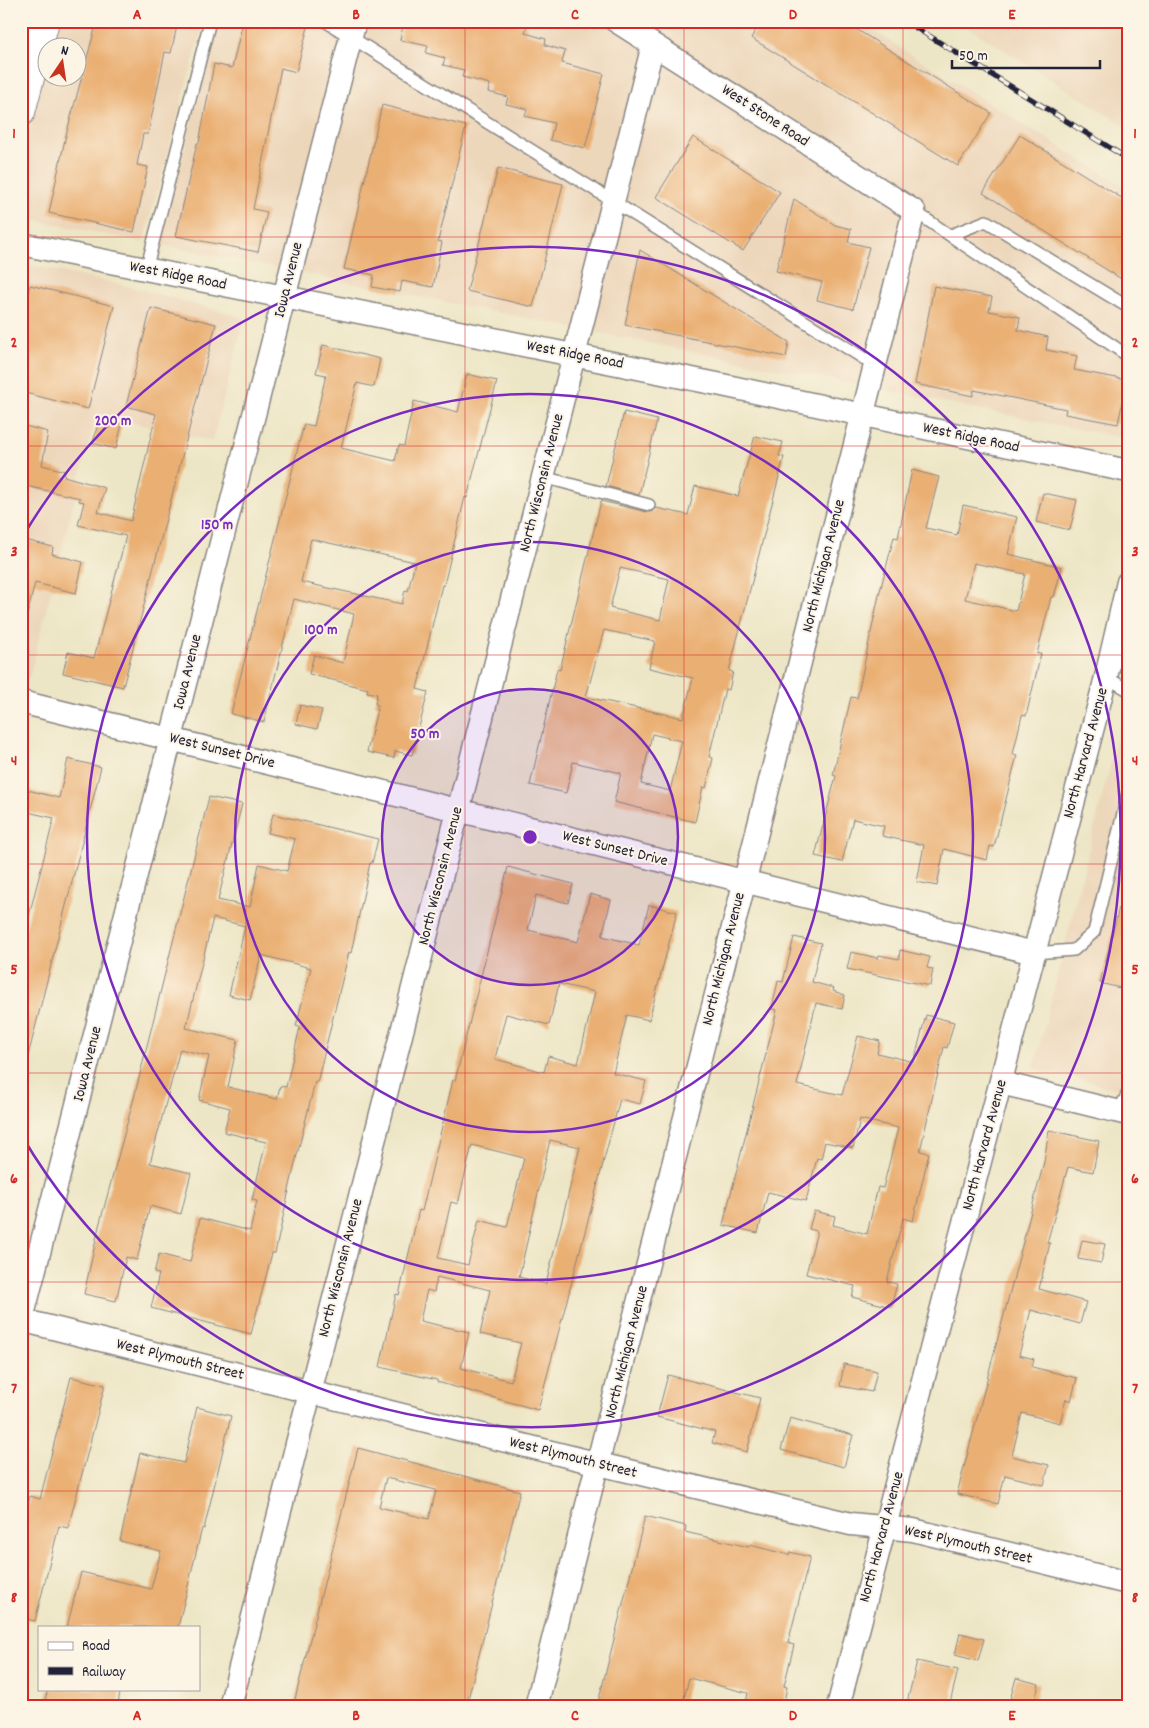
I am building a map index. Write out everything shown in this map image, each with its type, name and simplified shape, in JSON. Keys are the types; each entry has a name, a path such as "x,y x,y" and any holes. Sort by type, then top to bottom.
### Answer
{"street":[{"path":"21,112 45,21"},
{"name":"West Stone Road","path":"616,21 914,211"},
{"name":"Iowa Avenue","path":"22,1321 353,29"},
{"name":"North Wisconsin Avenue","path":"230,1707 654,45"},
{"name":"North Michigan Avenue","path":"536,1707 743,881 876,366 914,211"},
{"name":"West Ridge Road","path":"21,244 863,414 1128,471"},
{"name":"North Harvard Avenue","path":"838,1707 1106,677 1128,582"},
{"name":"West Sunset Drive","path":"21,702 1034,953"},
{"path":"1001,1083 1125,1106"},
{"name":"West Plymouth Street","path":"22,1321 598,1464 851,1524 913,1530 1128,1582"}],"lane":[{"path":"146,270 210,21"},
{"path":"325,21 353,29 614,202 876,366"},
{"path":"914,211 1128,356"},
{"path":"951,235 986,221 1128,308"},
{"path":"543,477 649,504"},
{"path":"1106,677 1128,690"},
{"path":"1034,953 1074,950 1094,932 1128,793"}],"shaded area":[{"path":"55,21 204,21 143,242 21,217 21,169 39,88 88,88 88,38 51,38"},
{"path":"216,21 857,21 1128,189 1128,439 161,245"},
{"path":"958,21 1128,21 1128,128"},
{"path":"21,263 127,286 245,318 212,441 96,414 29,679 21,677"},
{"path":"1128,694 1128,1092 1034,1068"}],"building":[{"path":"97,21 178,21 171,53 165,52 148,134 143,134 137,165 148,167 134,232 49,213 65,139 79,88 88,88 88,54"},
{"path":"243,21 298,21 308,27 296,72 281,68 253,209 267,212 258,252 176,236 197,143 199,143 214,64 232,68"},
{"path":"404,21 506,21 527,26 525,33 546,39 545,45 565,51 562,63 604,74 585,148 550,140 554,123 525,116 527,109 506,104 508,97 488,92 490,84 462,77 464,70 443,65 445,58 426,53 428,46 400,40"},
{"path":"761,21 843,21 991,113 958,166 751,38"},
{"path":"382,105 466,126 438,241 442,242 433,287 402,281 400,292 372,287 374,275 344,269"},
{"path":"1020,135 1128,202 1128,283 983,193"},
{"path":"693,137 780,192 743,251 656,197"},
{"path":"498,168 563,184 533,307 467,291"},
{"path":"794,199 835,225 851,229 848,242 869,247 853,309 817,300 822,282 776,271"},
{"path":"640,250 789,342 786,357 625,325"},
{"path":"30,285 114,306 88,409 21,392 21,321"},
{"path":"934,286 992,297 989,311 1020,317 1018,330 1048,337 1046,350 1077,356 1074,370 1127,380 1118,424 1065,414 1066,409 974,390 973,396 915,384"},
{"path":"151,308 216,324 123,687 63,673 68,652 94,658 126,536 78,525 84,502 79,501 80,498 21,485 21,425 48,432 42,465 65,471 64,476 105,488 98,512 131,521 156,414 126,406"},
{"path":"323,345 380,359 374,387 357,383 341,448 395,461 399,445 404,446 414,401 458,412 467,374 497,381 467,498 465,497 444,585 442,585 417,689 428,692 412,755 395,751 394,758 367,752 378,705 375,704 377,694 367,692 368,689 309,674 314,655 343,663 354,614 294,599 264,722 231,714 304,424 314,426 326,375 316,373","holes":["311,539 415,562 408,591 405,590 402,604 301,582"]},
{"path":"624,412 657,420 639,495 606,486"},
{"path":"99,419 122,424 116,449 93,443"},
{"path":"755,436 783,442 779,456 784,457 729,671 733,672 729,690 725,689 709,757 713,758 706,788 703,787 695,822 614,802 621,773 573,762 566,793 530,785 557,669 560,670 601,501 647,512 651,512 656,508 688,515 695,486 738,496","holes":["620,568 669,579 660,620 610,608","604,630 655,641 649,668 693,678 683,718 586,697","652,734 682,741 670,791 641,784"]},
{"path":"912,470 939,477 926,528 957,535 963,505 1017,517 1008,554 1062,567 1054,597 1051,597 1037,654 1041,654 1026,716 1022,715 1013,754 1017,755 994,847 990,846 987,860 944,849 937,886 917,882 924,845 882,836 884,826 853,819 842,862 815,856 836,776 833,775 851,697 857,698 879,595 894,537 898,538","holes":["974,563 1025,574 1016,611 965,599"]},
{"path":"1043,493 1077,500 1070,530 1036,522"},
{"path":"21,539 53,547 52,554 83,562 76,593 35,583 27,615 21,614"},
{"path":"300,705 322,710 317,729 296,724"},
{"path":"68,759 101,767 27,1060 21,1059 21,947 54,818 23,811 28,790 59,798"},
{"path":"209,797 242,804 218,900 250,907 259,864 287,871 295,839 268,833 273,814 378,839 372,863 370,863 351,953 349,952 317,1083 315,1082 275,1253 272,1253 251,1334 151,1308 159,1274 154,1273 159,1254 190,1262 200,1218 250,1231 257,1201 252,1200 266,1142 224,1132 230,1108 199,1100 209,1056 180,1049 150,1163 191,1173 181,1214 150,1206 137,1260 126,1257 116,1301 84,1294 99,1226 134,1098","holes":["213,918 245,926 229,995 250,1000 261,955 311,968 296,1026 300,1027 286,1087 280,1086 277,1099 228,1087 238,1040 186,1028"]},
{"path":"508,867 573,884 568,903 536,895 528,930 578,942 590,894 611,900 602,936 639,945 649,905 677,912 649,1020 627,1015 613,1073 646,1081 640,1104 620,1099 538,1410 437,1382 437,1380 380,1367 396,1294 399,1295 419,1210 422,1211 453,1080 455,1081","holes":["559,984 595,992 578,1064 548,1056 544,1072 495,1059 506,1014 549,1025","550,1140 580,1147 546,1284 519,1277","472,1145 524,1158 507,1227 479,1220 468,1265 438,1258 451,1202 458,1204","437,1277 490,1290 480,1334 521,1343 511,1381 461,1368 469,1332 420,1321 427,1290 434,1292"]},
{"path":"1122,896 1128,896 1128,990 1100,983"},
{"path":"794,937 821,943 812,982 834,988 833,991 845,995 842,1009 816,1003 797,1085 842,1095 858,1036 880,1041 877,1053 914,1062 926,1015 954,1022 947,1048 944,1047 920,1151 929,1153 913,1221 903,1218 887,1282 897,1284 891,1307 852,1297 855,1286 806,1274 817,1231 809,1229 814,1211 835,1216 833,1225 867,1234 878,1187 883,1188 898,1128 860,1119 853,1148 825,1142 821,1159 817,1158 806,1201 768,1192 758,1233 723,1225 777,1010 772,1009 778,981 783,982"},
{"path":"900,950 930,957 927,968 933,969 930,986 847,969 851,952 878,958 879,955 899,959"},
{"path":"1049,1130 1099,1141 1093,1172 1068,1167 1047,1243 1050,1243 1039,1289 1086,1302 1080,1324 1031,1310 1019,1355 1034,1359 1032,1367 1077,1378 1071,1401 1066,1399 1060,1423 1022,1413 1012,1456 1049,1465 1044,1485 1005,1475 998,1504 957,1494 1044,1162"},
{"path":"1082,1240 1105,1244 1101,1263 1078,1259"},
{"path":"844,1364 877,1371 872,1392 840,1386"},
{"path":"668,1375 760,1398 747,1452 712,1443 715,1432 657,1417"},
{"path":"71,1377 105,1385 68,1528 59,1526 35,1621 21,1618 21,1533 30,1496 40,1499"},
{"path":"197,1407 231,1416 178,1626 67,1626 81,1572 151,1589 161,1551 120,1541 140,1453 184,1463"},
{"path":"790,1418 853,1435 844,1467 781,1450"},
{"path":"358,1448 520,1491 466,1707 293,1707","holes":["386,1478 436,1490 429,1519 379,1507"]},
{"path":"645,1516 686,1526 685,1532 789,1555 790,1552 810,1557 788,1643 794,1645 784,1686 787,1687 783,1707 745,1707 748,1693 689,1678 682,1707 597,1707"},
{"path":"960,1633 984,1639 978,1661 955,1655"},
{"path":"917,1661 958,1670 949,1707 906,1707"},
{"path":"1016,1678 1039,1684 1034,1705 1010,1700"},
{"path":"48,1690 120,1690 118,1707 43,1707"}],"railway":[{"path":"905,21 1128,159"}]}
